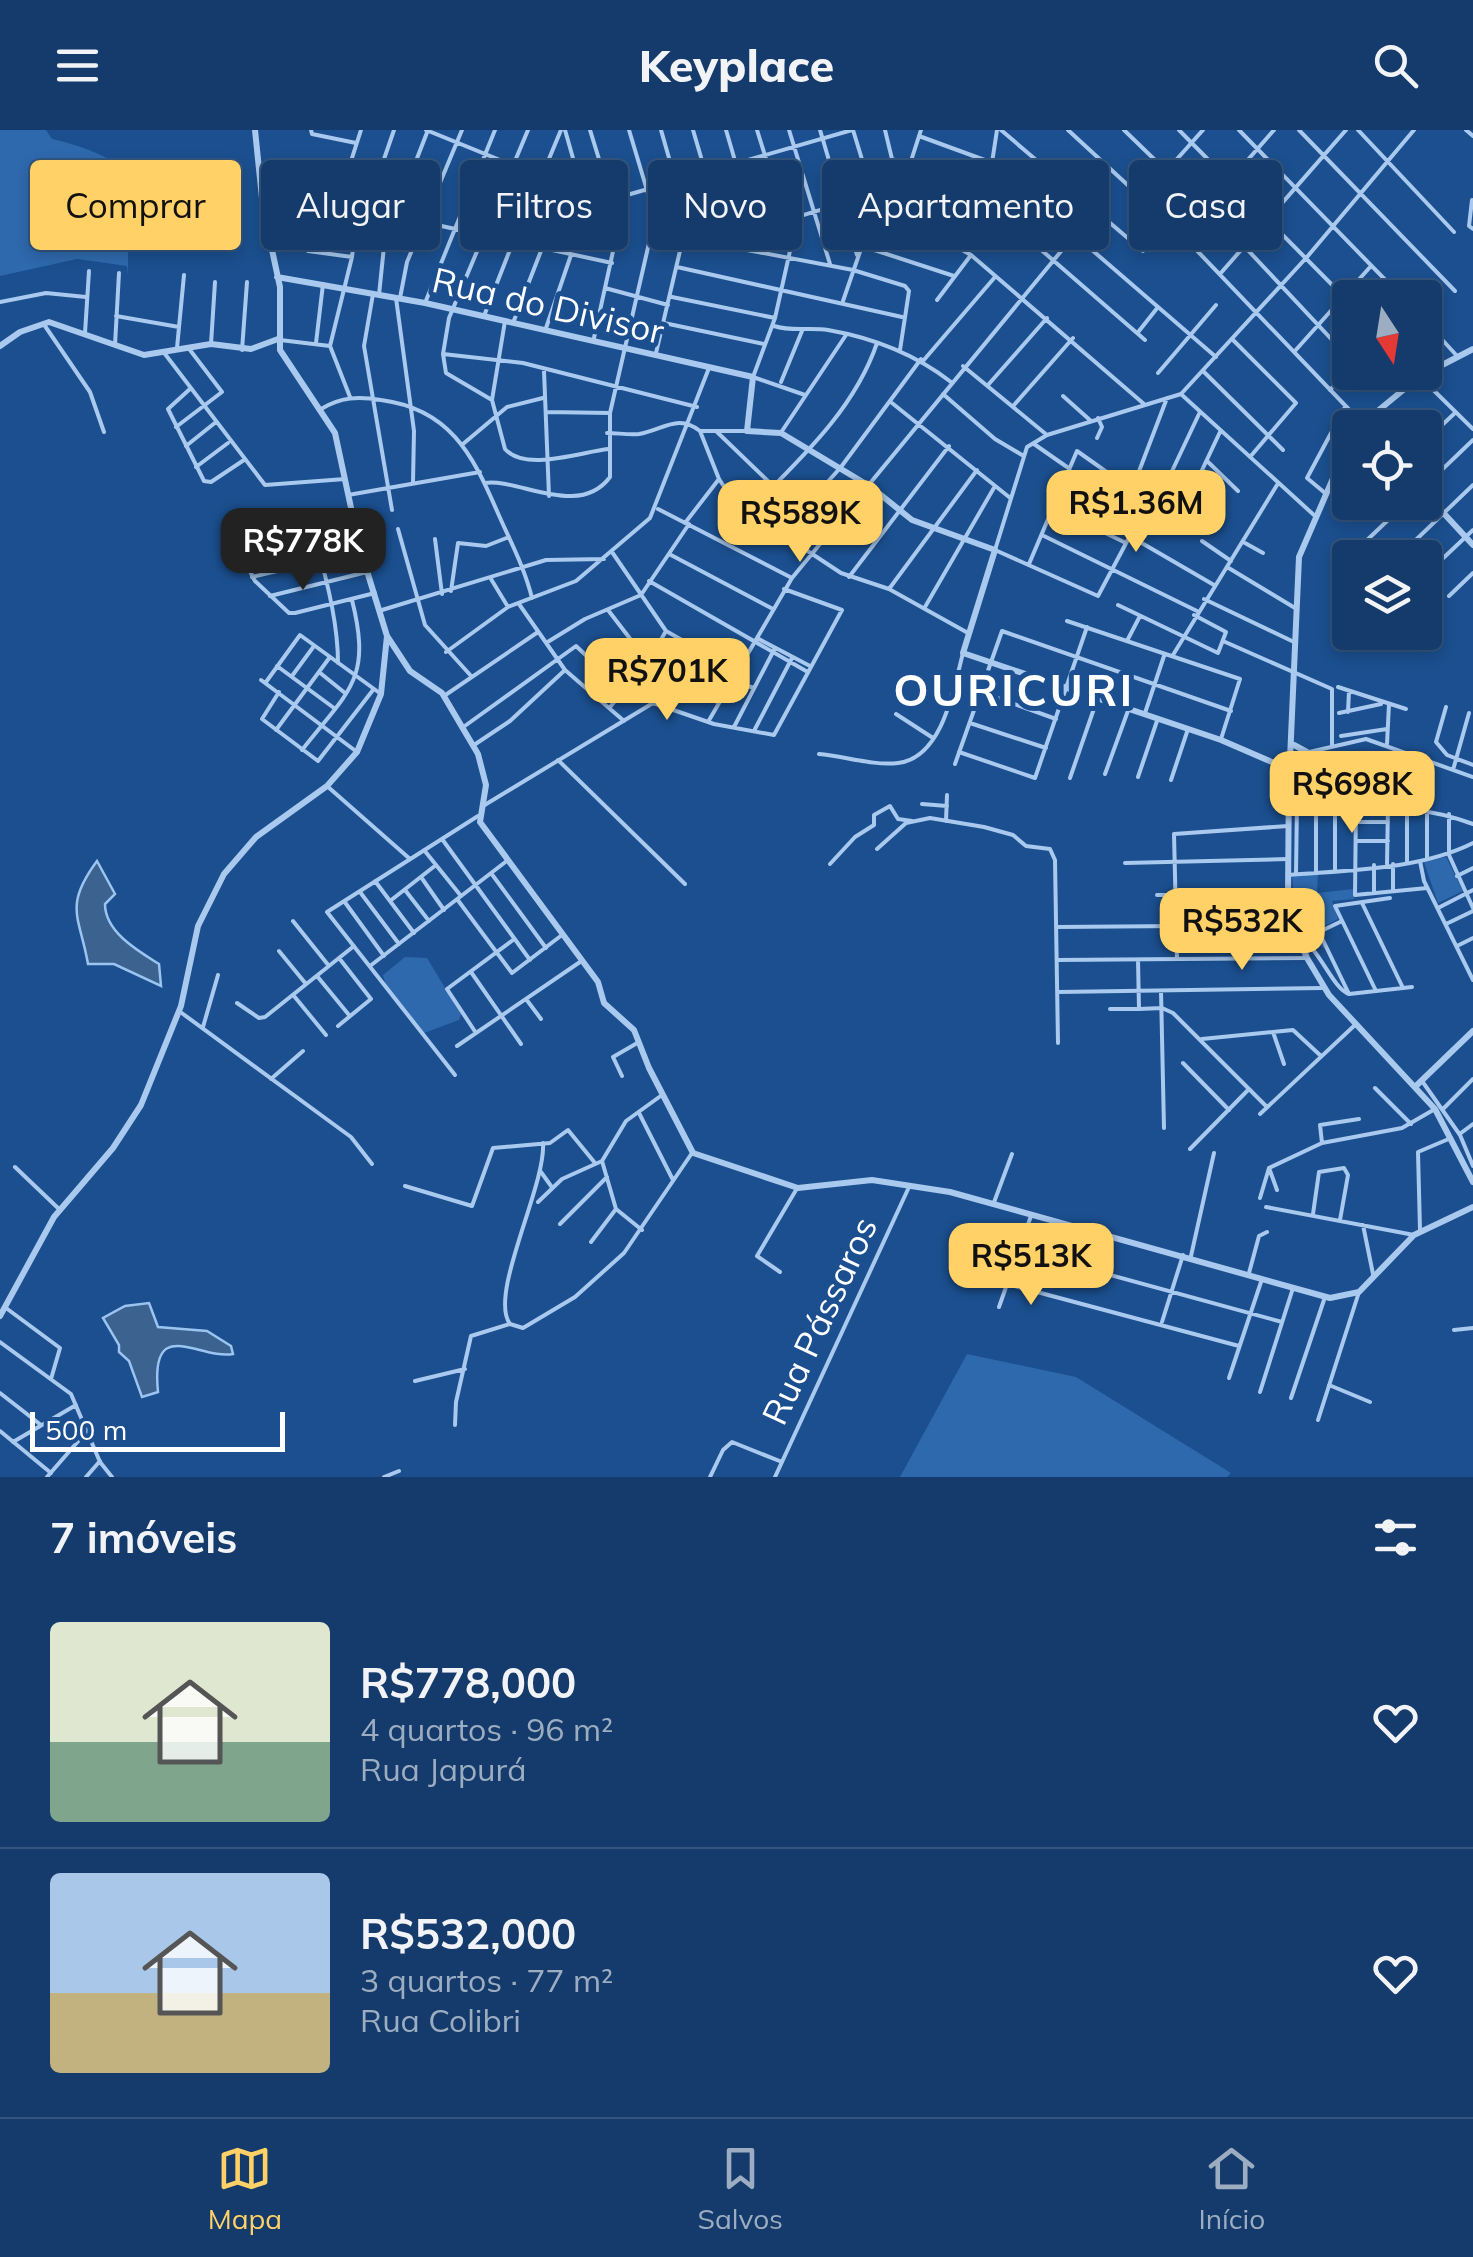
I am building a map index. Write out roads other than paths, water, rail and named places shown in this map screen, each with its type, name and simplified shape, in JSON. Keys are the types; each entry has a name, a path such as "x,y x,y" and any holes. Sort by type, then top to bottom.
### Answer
{"street":[{"path":"255,130 263,208 278,277 278,339 283,358 335,432 362,551 389,638 410,671 444,696 474,744 486,775 478,816 327,912 455,1075"},
{"path":"311,130 312,134 356,143"},
{"path":"353,160 361,130"},
{"path":"384,160 394,130"},
{"path":"442,177 414,166 428,130 498,160"},
{"path":"440,182 462,130"},
{"path":"425,303 495,130"},
{"path":"516,160 528,130"},
{"path":"549,160 563,130"},
{"path":"563,130 573,160"},
{"path":"590,130 600,160"},
{"path":"628,196 648,190 630,130"},
{"path":"661,130 670,160"},
{"path":"693,130 702,160"},
{"path":"726,130 735,160"},
{"path":"757,130 767,160"},
{"path":"789,130 830,266"},
{"path":"820,130 829,160"},
{"path":"751,160 853,130 862,160"},
{"path":"885,130 892,159 896,160"},
{"path":"991,160 999,130 1035,160"},
{"path":"1068,130 1129,186"},
{"path":"1124,130 1154,160"},
{"path":"1179,130 1210,160"},
{"path":"1176,160 1203,130"},
{"path":"1240,130 1298,186 1384,280"},
{"path":"1248,160 1274,130"},
{"path":"1299,130 1455,291"},
{"path":"1282,204 1346,130"},
{"path":"1358,130 1454,232"},
{"path":"819,754 898,763 933,738 964,653 1009,496 1032,442 1181,394 1307,258 1414,130"},
{"path":"1466,130 1473,136"},
{"path":"911,160 920,133 985,160"},
{"path":"1472,200 1469,226 1473,229"},
{"path":"802,215 822,210"},
{"path":"1109,223 1143,251"},
{"path":"440,226 460,230"},
{"path":"1282,231 1332,284"},
{"path":"485,482 504,482 549,496 608,482 612,470 607,433 610,413 648,248"},
{"path":"350,398 330,346 353,250"},
{"path":"382,250 364,343 392,510"},
{"path":"412,250 398,298 411,405 413,482"},
{"path":"478,250 454,310 442,354 450,376 492,400"},
{"path":"484,316 509,250"},
{"path":"542,250 509,322 498,358 492,400 495,414 510,456 608,449"},
{"path":"552,250 612,263"},
{"path":"593,343 615,250"},
{"path":"655,357 681,250"},
{"path":"748,250 853,270 908,288 900,350"},
{"path":"747,430 753,377 775,318 790,250"},
{"path":"856,250 858,257"},
{"path":"843,301 861,250"},
{"path":"874,250 954,276"},
{"path":"962,250 1072,338 1144,404"},
{"path":"1041,250 1145,340"},
{"path":"708,722 792,578 1061,250"},
{"path":"1091,250 1216,357"},
{"path":"1197,250 1347,410"},
{"path":"1220,274 1241,250"},
{"path":"1248,250 1332,341"},
{"path":"308,251 352,256"},
{"path":"545,331 571,254"},
{"path":"936,300 971,255"},
{"path":"1358,280 1370,266"},
{"path":"676,267 902,317"},
{"path":"84,333 89,271"},
{"path":"115,346 119,272"},
{"path":"177,352 184,274"},
{"path":"783,532 841,467 922,360 996,276"},
{"name":"Rua do Divisor","path":"278,277 484,316 780,383 805,395"},
{"path":"211,344 216,282"},
{"path":"242,350 247,282"},
{"path":"316,344 323,284"},
{"path":"605,288 668,305"},
{"path":"0,302 46,293 86,297"},
{"path":"670,297 775,318"},
{"path":"1158,372 1216,305"},
{"path":"1137,332 1158,307"},
{"path":"1294,352 1332,309"},
{"path":"116,316 180,327"},
{"path":"988,385 1046,318"},
{"path":"0,344 43,322 63,324 144,356 211,344 242,350 278,339 330,346"},
{"path":"43,322 90,392 104,432"},
{"path":"664,324 764,344"},
{"path":"772,325 846,335 900,350 922,360 951,382"},
{"path":"780,383 802,331"},
{"path":"781,432 846,335"},
{"path":"1014,405 1072,338"},
{"path":"1233,340 1295,401 1249,458"},
{"path":"1442,340 1458,357"},
{"path":"748,512 812,448 868,372 877,344"},
{"path":"176,426 222,392 190,350"},
{"path":"1442,364 1473,350"},
{"path":"166,354 267,486 345,479"},
{"path":"442,354 498,358 697,407"},
{"path":"963,366 1047,435"},
{"path":"446,652 508,608 576,581 658,508 709,368"},
{"path":"544,369 549,496"},
{"path":"1203,371 1283,450"},
{"path":"191,388 168,405 206,483 244,460"},
{"path":"1377,410 1400,390"},
{"path":"1433,390 1473,428"},
{"path":"944,394 995,440 1023,456"},
{"path":"1181,394 1316,516"},
{"path":"1063,396 1091,420"},
{"path":"464,444 495,414 517,403 546,397"},
{"path":"321,409 350,398 372,398 411,405 443,422 464,444 480,472 524,566 532,598"},
{"path":"1132,489 1167,398"},
{"path":"892,403 1009,496"},
{"path":"1325,494 1308,478 1345,407"},
{"path":"546,412 610,413"},
{"path":"1442,425 1456,412"},
{"path":"1156,505 1200,413"},
{"path":"1096,438 1102,428 1098,418"},
{"path":"186,446 216,422"},
{"path":"607,433 637,434 674,422 690,424 700,431 719,479 734,503 850,577 924,607 968,633"},
{"path":"700,431 781,432 871,486 898,512 1098,596 1149,500"},
{"path":"716,431 773,486"},
{"path":"1178,521 1220,432"},
{"path":"1442,472 1473,440"},
{"path":"196,467 230,442"},
{"path":"1032,442 1067,466"},
{"path":"850,577 949,446"},
{"path":"1029,564 1076,451 1190,531"},
{"path":"1207,461 1238,492"},
{"path":"888,590 977,470"},
{"path":"348,495 480,472"},
{"path":"546,643 641,595 719,479"},
{"path":"1332,479 1299,557 1294,642 1292,874 1288,895 1294,925 1323,988 1420,1083 1473,1166"},
{"path":"1066,480 1133,525"},
{"path":"1416,540 1473,484"},
{"path":"924,607 995,485"},
{"path":"1172,657 1204,599 1278,485"},
{"path":"658,508 792,578"},
{"path":"1053,508 1124,542"},
{"path":"1442,511 1473,545"},
{"path":"1368,540 1389,520"},
{"path":"398,529 416,602 426,624 446,652 472,677"},
{"path":"1442,559 1473,530"},
{"path":"1042,535 1135,579 1228,635 1218,653 1118,605"},
{"path":"1128,535 1214,585"},
{"path":"451,591 458,543 486,546 509,537"},
{"path":"338,663 339,640 330,604 320,560 313,539 242,556 252,577 290,614 330,604 376,594"},
{"path":"434,539 442,594"},
{"path":"1202,540 1231,561"},
{"path":"1244,542 1263,552"},
{"path":"252,577 362,551"},
{"path":"612,552 666,631 737,672"},
{"path":"669,554 772,609"},
{"path":"380,610 492,579 524,566 566,557 604,558"},
{"path":"1227,567 1295,608"},
{"path":"269,596 368,572"},
{"path":"1449,596 1473,573"},
{"path":"492,579 508,608"},
{"path":"649,581 809,669"},
{"path":"483,806 659,702 708,722 776,732 842,610 784,589"},
{"path":"302,750 357,677 361,644 352,599"},
{"path":"1204,599 1294,642"},
{"path":"519,604 565,670 624,721"},
{"path":"608,610 648,662 720,703"},
{"path":"1128,641 1140,616"},
{"path":"1067,621 1237,678 1240,684 1221,740"},
{"path":"959,752 1035,778 1087,627"},
{"path":"610,707 648,662 666,631"},
{"path":"954,764 980,691 985,660 1002,631 1230,710"},
{"path":"444,696 538,632"},
{"path":"356,752 264,681 298,636 377,692"},
{"path":"0,1316 59,1209 126,1131 179,1011 198,926 224,874 268,827 327,786 356,752 377,692 389,638"},
{"path":"1224,642 1332,689 1332,746"},
{"path":"292,676 314,646"},
{"path":"462,728 556,657 580,647 625,692"},
{"path":"734,727 774,651"},
{"path":"964,653 1188,728 1269,760 1292,762 1307,752 1366,738 1473,777"},
{"path":"1145,713 1165,655"},
{"path":"276,730 330,657"},
{"path":"754,731 791,660"},
{"path":"276,665 334,708"},
{"path":"474,744 510,721 565,670"},
{"path":"319,672 345,693"},
{"path":"732,681 754,688"},
{"path":"1338,687 1406,709"},
{"path":"980,691 1056,719"},
{"path":"1348,712 1349,691"},
{"path":"279,692 262,719 314,760 321,759 377,692"},
{"path":"1070,778 1098,697"},
{"path":"1386,744 1388,704"},
{"path":"1339,713 1388,704"},
{"path":"1446,707 1436,742 1456,760 1473,765"},
{"path":"1106,774 1129,708"},
{"path":"1453,770 1469,713"},
{"path":"896,714 933,738"},
{"path":"1138,778 1158,718"},
{"path":"970,723 1046,748"},
{"path":"1171,780 1188,728"},
{"path":"1341,736 1387,729"},
{"path":"1293,742 1307,752"},
{"path":"558,760 685,884"},
{"path":"327,786 410,859"},
{"path":"946,821 948,796"},
{"path":"1292,799 1388,803 1448,814 1473,824"},
{"path":"1292,799 1288,859 1292,874"},
{"path":"1335,870 1336,802"},
{"path":"1316,803 1316,872"},
{"path":"1356,803 1355,894 1427,888"},
{"path":"1388,803 1393,891"},
{"path":"922,804 947,806"},
{"path":"830,864 855,837 874,825 874,816 890,806 898,819 946,821 997,830 1015,836 1026,846 1050,849 1055,859 1058,1043"},
{"path":"1407,806 1407,862"},
{"path":"1427,810 1423,860 1427,888 1470,966 1473,980"},
{"path":"1446,924 1473,910 1449,855 1448,814"},
{"path":"478,816 598,982 607,1005 632,1027 693,1153 794,1186 872,1180 910,1185 1104,1232 1325,1298 1359,1292"},
{"path":"876,848 888,835 912,821"},
{"path":"1356,822 1388,822"},
{"path":"1177,959 1174,837 1184,830 1289,826"},
{"path":"442,839 530,960"},
{"path":"1356,841 1388,841"},
{"path":"1292,874 1423,860 1449,855 1473,843"},
{"path":"424,850 512,973 562,936"},
{"path":"1124,863 1288,859"},
{"path":"370,966 508,860"},
{"path":"1374,865 1374,893"},
{"path":"390,901 436,866"},
{"path":"1457,876 1473,868"},
{"path":"491,873 546,948"},
{"path":"421,878 444,910"},
{"path":"375,881 414,933"},
{"path":"405,890 429,921"},
{"path":"1438,908 1473,890"},
{"path":"359,891 399,944"},
{"path":"1158,895 1288,895"},
{"path":"1376,991 1335,906 1390,898"},
{"path":"344,901 384,956"},
{"path":"1362,902 1402,988"},
{"path":"293,921 329,966"},
{"path":"1342,921 1319,932 1350,994"},
{"path":"1056,927 1294,925"},
{"path":"1297,935 1318,953 1338,988 1350,994 1412,988"},
{"path":"1457,946 1473,938"},
{"path":"476,1033 446,989 515,940"},
{"path":"238,1003 258,1018 354,946"},
{"path":"1304,949 1318,953"},
{"path":"280,951 306,984"},
{"path":"338,958 370,996 338,1026"},
{"path":"1056,960 1307,958"},
{"path":"1138,960 1139,1009"},
{"path":"456,1046 580,962"},
{"path":"470,972 521,1044"},
{"path":"204,1027 218,974"},
{"path":"317,976 350,1016"},
{"path":"1057,992 1323,988"},
{"path":"1161,991 1164,1128"},
{"path":"293,995 326,1036"},
{"path":"526,999 541,1019"},
{"path":"1110,1009 1162,1008 1200,1039 1268,1107"},
{"path":"179,1011 351,1137 372,1164"},
{"path":"1260,1114 1356,1024"},
{"path":"1420,1083 1473,1031"},
{"path":"1274,1032 1284,1064"},
{"path":"1200,1039 1298,1032 1321,1056"},
{"path":"622,1076 613,1057 640,1042"},
{"path":"272,1079 303,1050"},
{"path":"1183,1064 1229,1110"},
{"path":"1260,1198 1269,1168 1322,1143 1411,1124 1439,1109 1473,1079"},
{"path":"1190,1149 1250,1088"},
{"path":"1375,1088 1411,1124"},
{"path":"538,1202 551,1186 599,1162 626,1121 662,1095"},
{"path":"639,1111 673,1180"},
{"path":"1322,1143 1320,1125 1359,1119"},
{"path":"1417,1232 1418,1152 1473,1124"},
{"path":"405,1186 472,1206 493,1148 544,1143 570,1130 599,1162 616,1210 642,1230"},
{"path":"1456,1136 1473,1182"},
{"path":"510,1324 503,1304 541,1172 544,1143"},
{"path":"1162,1322 1187,1255 1214,1152"},
{"path":"456,1424 456,1402 471,1336 510,1324 524,1328 575,1297 642,1230 693,1153"},
{"path":"993,1204 1012,1154"},
{"path":"16,1167 59,1209"},
{"path":"1269,1168 1278,1190"},
{"path":"1313,1214 1319,1172 1344,1168 1348,1175 1340,1220"},
{"path":"541,1172 551,1186"},
{"path":"560,1224 607,1177"},
{"name":"Rua Pássaros","path":"774,1477 910,1185"},
{"path":"780,1272 757,1256 794,1186"},
{"path":"1266,1206 1417,1232"},
{"path":"1318,1420 1359,1292 1417,1232 1473,1207"},
{"path":"592,1242 616,1210"},
{"path":"999,1306 1031,1216"},
{"path":"1363,1225 1374,1278"},
{"path":"1093,1267 1104,1232"},
{"path":"1248,1273 1258,1236 1267,1232"},
{"path":"1019,1250 1172,1288 1282,1322"},
{"path":"1230,1378 1262,1277"},
{"path":"1007,1284 1162,1322 1239,1346"},
{"path":"1260,1392 1293,1288"},
{"path":"1291,1398 1325,1298"},
{"path":"5,1308 60,1348 51,1379"},
{"path":"1454,1330 1473,1328"},
{"path":"0,1342 68,1391 100,1461 112,1477"},
{"path":"415,1381 466,1369"},
{"path":"1330,1385 1370,1402"},
{"path":"0,1392 41,1425"},
{"path":"13,1442 76,1406"},
{"path":"0,1432 49,1475 87,1431"},
{"path":"710,1477 723,1450 732,1442 782,1462"},
{"path":"86,1477 100,1461"},
{"path":"384,1477 399,1471"}],"district":[{"name":"OURICURI","path":"1014,690"}]}
